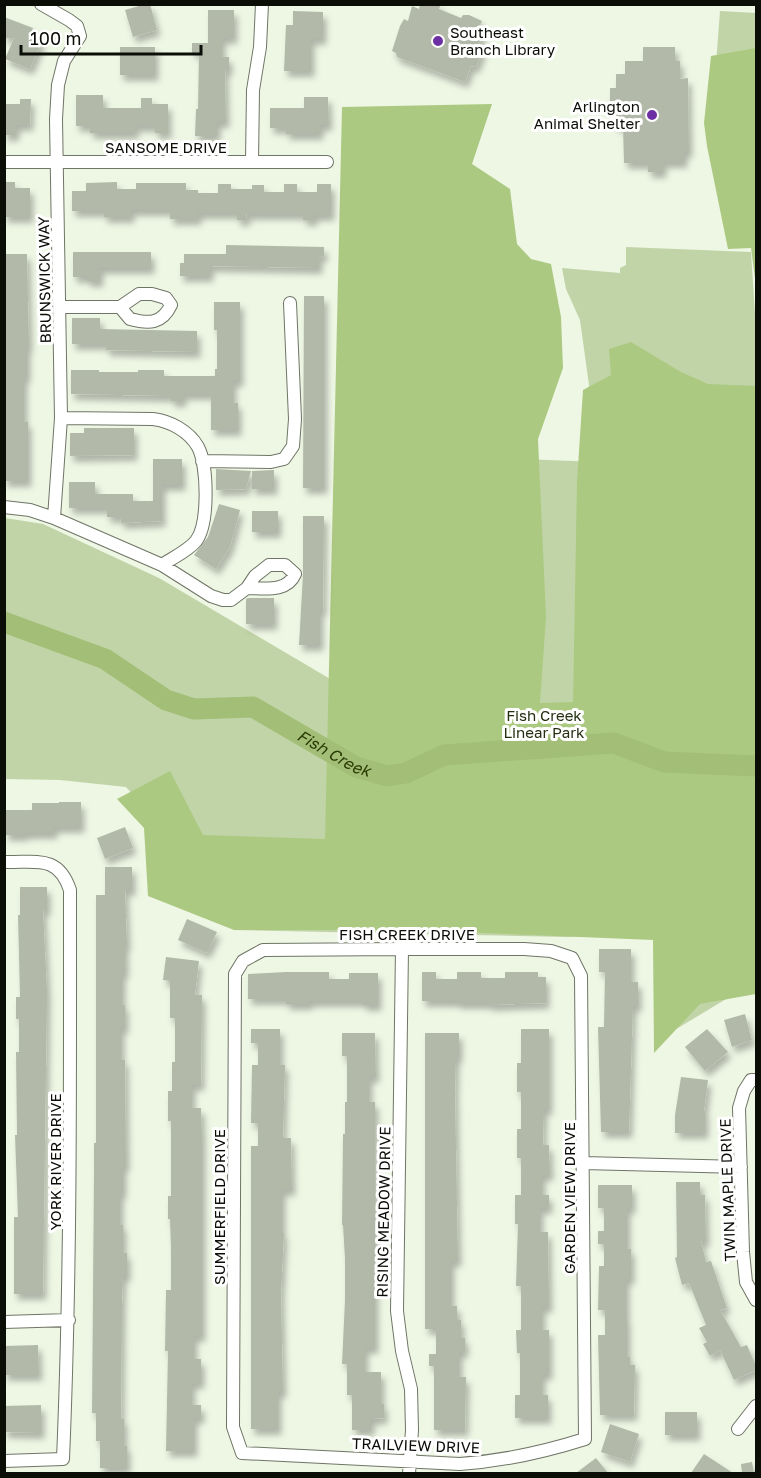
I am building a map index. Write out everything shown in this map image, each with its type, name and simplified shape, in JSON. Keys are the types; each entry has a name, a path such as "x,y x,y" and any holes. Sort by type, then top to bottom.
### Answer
{"street":[{"name":"BRUNSWICK WAY","path":"41,4 77,26 80,36 64,61 58,85 61,418 54,518"},
{"path":"252,161 253,90 260,47 262,4"},
{"name":"SANSOME DRIVE","path":"4,162 327,162"},
{"path":"202,461 271,462 284,459 293,447 295,419 290,303"},
{"path":"60,307 120,306"},
{"path":"61,418 165,420 182,430 197,445 205,483 206,512 203,524 196,541 162,565"},
{"path":"4,507 30,510 54,518 162,565 211,596 231,600 247,588"},
{"name":"YORK RIVER DRIVE","path":"4,862 49,863 58,868 70,890 71,1171 69,1320 63,1459 4,1461"},
{"name":"RISING MEADOW DRIVE","path":"402,949 397,1311 402,1351 411,1389 412,1430 409,1467"},
{"name":"FISH CREEK DRIVE","path":"243,961 263,950 524,949 552,951 573,958"},
{"name":"GARDEN VIEW DRIVE","path":"573,958 581,976 585,1439"},
{"name":"SUMMERFIELD DRIVE","path":"242,1454 233,1427 233,1416 235,974 243,961"},
{"name":"TWIN MAPLE DRIVE","path":"754,1080 744,1091 739,1108 743,1252 747,1282 756,1300"},
{"path":"583,1163 741,1167"},
{"path":"4,1322 69,1320"},
{"path":"738,1429 756,1406"},
{"name":"TRAILVIEW DRIVE","path":"242,1454 409,1467 491,1462 585,1439"}],"green space":[{"path":"720,11 756,13 756,228 712,118"},
{"path":"756,48 756,286 751,248 728,249 704,123 711,56"},
{"name":"Fish Creek Linear Park","path":"492,104 472,164 510,189 517,244 531,259 551,264 561,317 563,368 538,439 546,617 540,703 573,702 577,482 583,390 611,375 609,349 631,342 681,372 708,384 756,386 756,994 700,1004 654,1053 653,940 412,930 234,930 148,896 144,828 117,799 170,771 203,835 325,839 342,107"},
{"path":"626,247 751,252 756,329 756,455 582,456 589,385 580,320 566,289 562,268 620,273 620,268 626,265"},
{"name":"Fish Creek Linear Park","path":"469,457 756,468 756,981 678,1028 683,935 565,937 234,930 160,824 126,787 60,780 5,779 5,518 43,524 159,578 337,683"}],"building":[{"path":"150,4 157,30 133,37 125,10"},
{"name":"Southeast Branch Library","path":"420,4 441,4 439,9 461,18 463,15 469,15 482,21 478,31 483,33 478,47 482,49 481,55 476,67 471,66 465,82 397,57 392,51 404,19 408,21 412,6 419,9"},
{"path":"208,10 234,10 234,38 222,38 222,57 229,57 229,70 225,70 226,122 217,122 217,136 195,136 199,53 192,53 192,43 208,43"},
{"path":"293,11 323,12 323,39 311,39 311,71 284,71 286,25 293,25"},
{"path":"4,17 33,28 30,36 42,41 30,69 5,59 14,38 4,38"},
{"path":"120,47 155,47 155,75 120,75"},
{"name":"Arlington Animal Shelter","path":"643,47 675,47 675,61 680,61 680,79 688,78 689,152 684,152 684,162 663,162 663,172 648,172 648,163 624,163 623,126 615,126 615,105 610,105 610,88 616,88 616,74 625,74 625,61 643,61"},
{"path":"76,95 103,95 103,108 141,108 141,98 152,98 152,104 168,104 168,133 155,133 155,126 135,126 135,133 90,133 90,126 76,126"},
{"path":"304,97 328,97 329,125 320,125 320,134 286,134 286,128 270,128 270,108 304,108"},
{"path":"20,99 31,99 30,125 16,125 16,135 4,135 4,104 20,104"},
{"path":"4,182 15,182 15,188 30,188 30,217 4,217"},
{"path":"117,182 117,189 136,189 136,183 186,183 186,190 198,190 198,193 218,193 218,184 231,184 231,189 252,189 252,185 264,185 264,192 284,192 284,184 297,184 297,192 317,192 317,184 331,184 331,215 314,215 314,220 303,220 303,214 246,214 247,220 237,220 237,213 198,213 198,219 170,219 170,210 131,210 131,217 104,217 104,211 72,211 72,191 86,191 86,183"},
{"path":"226,245 324,247 324,256 319,256 319,268 210,266 210,276 180,276 180,263 184,263 184,254 226,254"},
{"path":"73,252 151,252 151,268 100,268 100,281 87,281 87,277 73,277"},
{"path":"4,254 27,254 29,347 27,347 27,377 24,377 24,422 28,422 28,481 4,481 6,309 4,309"},
{"path":"304,296 324,296 324,488 303,488"},
{"path":"214,302 240,302 240,381 233,381 233,403 238,403 238,430 211,430 211,394 183,394 183,401 171,401 171,396 71,394 71,370 138,372 138,370 164,370 164,376 215,376 217,330 214,330"},
{"path":"72,318 100,318 100,329 197,331 197,352 106,350 106,344 72,344"},
{"path":"84,428 134,428 134,455 70,456 70,433 84,433"},
{"path":"153,459 182,459 182,485 162,485 162,521 121,523 120,517 107,517 107,508 69,508 69,482 95,482 95,494 133,494 133,501 153,501"},
{"path":"216,469 251,471 246,489 216,490"},
{"path":"274,470 274,489 252,489 252,471"},
{"path":"219,504 240,510 230,547 216,569 194,555 208,537"},
{"path":"252,511 278,511 278,532 252,532"},
{"path":"303,516 324,516 323,610 320,610 320,645 299,645"},
{"path":"274,598 274,624 246,624 246,599"},
{"path":"81,802 81,827 54,827 54,833 5,835 5,810 32,810 32,803"},
{"path":"125,827 133,848 105,859 97,838"},
{"path":"105,867 132,867 132,890 125,890 127,945 125,945 125,973 122,973 122,1005 125,1005 125,1028 121,1028 121,1060 125,1060 126,1166 123,1166 123,1193 120,1193 120,1225 123,1225 123,1253 127,1253 127,1276 123,1276 121,1419 124,1419 127,1468 100,1468 100,1441 96,1441 96,1413 92,1413 94,1143 96,1143 96,895 105,895"},
{"path":"20,887 47,887 47,910 43,910 47,992 43,1294 14,1294 14,1217 18,1217 15,1135 17,1135 16,1052 19,1052 16,997 20,997 18,915 20,915"},
{"path":"187,919 217,932 207,953 178,940"},
{"path":"599,949 631,949 631,982 638,982 638,1006 633,1006 629,1132 601,1132 598,1027 604,1027 605,972 599,972"},
{"path":"166,957 199,961 195,995 202,995 201,1085 192,1085 192,1108 201,1108 202,1136 202,1336 194,1336 194,1359 201,1359 201,1383 192,1383 192,1405 201,1405 201,1418 194,1418 194,1451 166,1451 168,1351 165,1351 166,1290 171,1290 168,1196 171,1196 171,1121 168,1121 168,1091 172,1091 172,1062 175,1062 175,1018 170,1018 170,981 163,980"},
{"path":"329,972 329,979 349,979 349,973 378,973 378,1005 363,1005 363,1001 309,1001 309,1004 286,1004 286,999 248,999 248,974"},
{"path":"422,972 436,972 436,979 457,979 457,972 481,972 481,978 505,978 505,972 538,972 538,977 546,977 546,1003 489,1005 489,1003 457,1003 457,1001 422,1001"},
{"path":"745,1014 752,1040 732,1047 724,1020"},
{"path":"251,1029 280,1029 280,1065 285,1065 283,1138 291,1138 292,1190 282,1190 283,1392 278,1392 278,1429 251,1429 251,1146 258,1146 258,1123 251,1123 252,1065 258,1065 258,1043 251,1043"},
{"path":"521,1029 549,1029 549,1109 544,1109 543,1145 549,1145 550,1175 542,1175 542,1195 549,1195 549,1208 540,1208 540,1232 548,1232 549,1307 542,1307 542,1330 549,1330 549,1374 542,1374 542,1395 548,1395 548,1418 515,1418 515,1395 520,1395 520,1353 517,1353 516,1330 521,1330 521,1286 516,1286 518,1224 515,1224 515,1195 521,1195 521,1158 517,1158 517,1129 521,1129 521,1092 517,1092 517,1063 521,1063"},
{"path":"707,1029 728,1052 705,1071 685,1047"},
{"path":"342,1033 375,1033 376,1077 369,1077 369,1102 375,1102 375,1348 365,1348 365,1372 381,1372 381,1404 384,1404 384,1418 371,1419 371,1430 352,1430 352,1395 347,1395 347,1364 342,1364 345,1300 342,1225 343,1134 345,1134 345,1102 347,1102 347,1056 342,1056"},
{"path":"425,1033 459,1033 455,1093 458,1261 451,1261 451,1306 457,1306 457,1320 461,1320 461,1338 465,1338 465,1352 459,1352 459,1377 466,1377 465,1430 434,1430 434,1366 429,1366 429,1354 436,1354 436,1329 425,1329"},
{"path":"681,1077 708,1080 704,1111 705,1133 675,1133 675,1115"},
{"path":"676,1182 700,1182 700,1195 705,1195 706,1241 701,1241 706,1262 711,1261 727,1308 720,1310 741,1347 747,1345 756,1366 756,1370 734,1380 720,1350 710,1356 703,1344 707,1342 699,1328 706,1325 689,1283 682,1285 675,1258 677,1257"},
{"path":"598,1185 632,1185 632,1208 627,1208 627,1249 631,1249 631,1279 626,1279 626,1319 627,1357 630,1357 630,1365 635,1365 634,1415 600,1415 598,1335 605,1335 605,1310 598,1310 599,1266 604,1266 604,1244 598,1244 598,1231 604,1231 604,1208 598,1208"},
{"path":"38,1345 39,1375 4,1375 4,1346"},
{"path":"41,1405 41,1433 4,1432 4,1406"},
{"path":"665,1412 697,1412 697,1435 665,1435"},
{"path":"610,1424 639,1434 630,1462 601,1452"},
{"path":"704,1454 733,1473 691,1473"},
{"path":"596,1458 608,1473 576,1473"},
{"path":"752,1462 754,1473 742,1473 741,1464"}],"waterway":[{"name":"Fish Creek","path":"4,622 105,659 166,700 194,709 253,707 356,767 387,776 406,773 444,755 614,743 664,762 756,766"}],"place":[{"name":"Southeast Branch Library","path":"438,41"},
{"name":"Arlington Animal Shelter","path":"652,115"}]}
